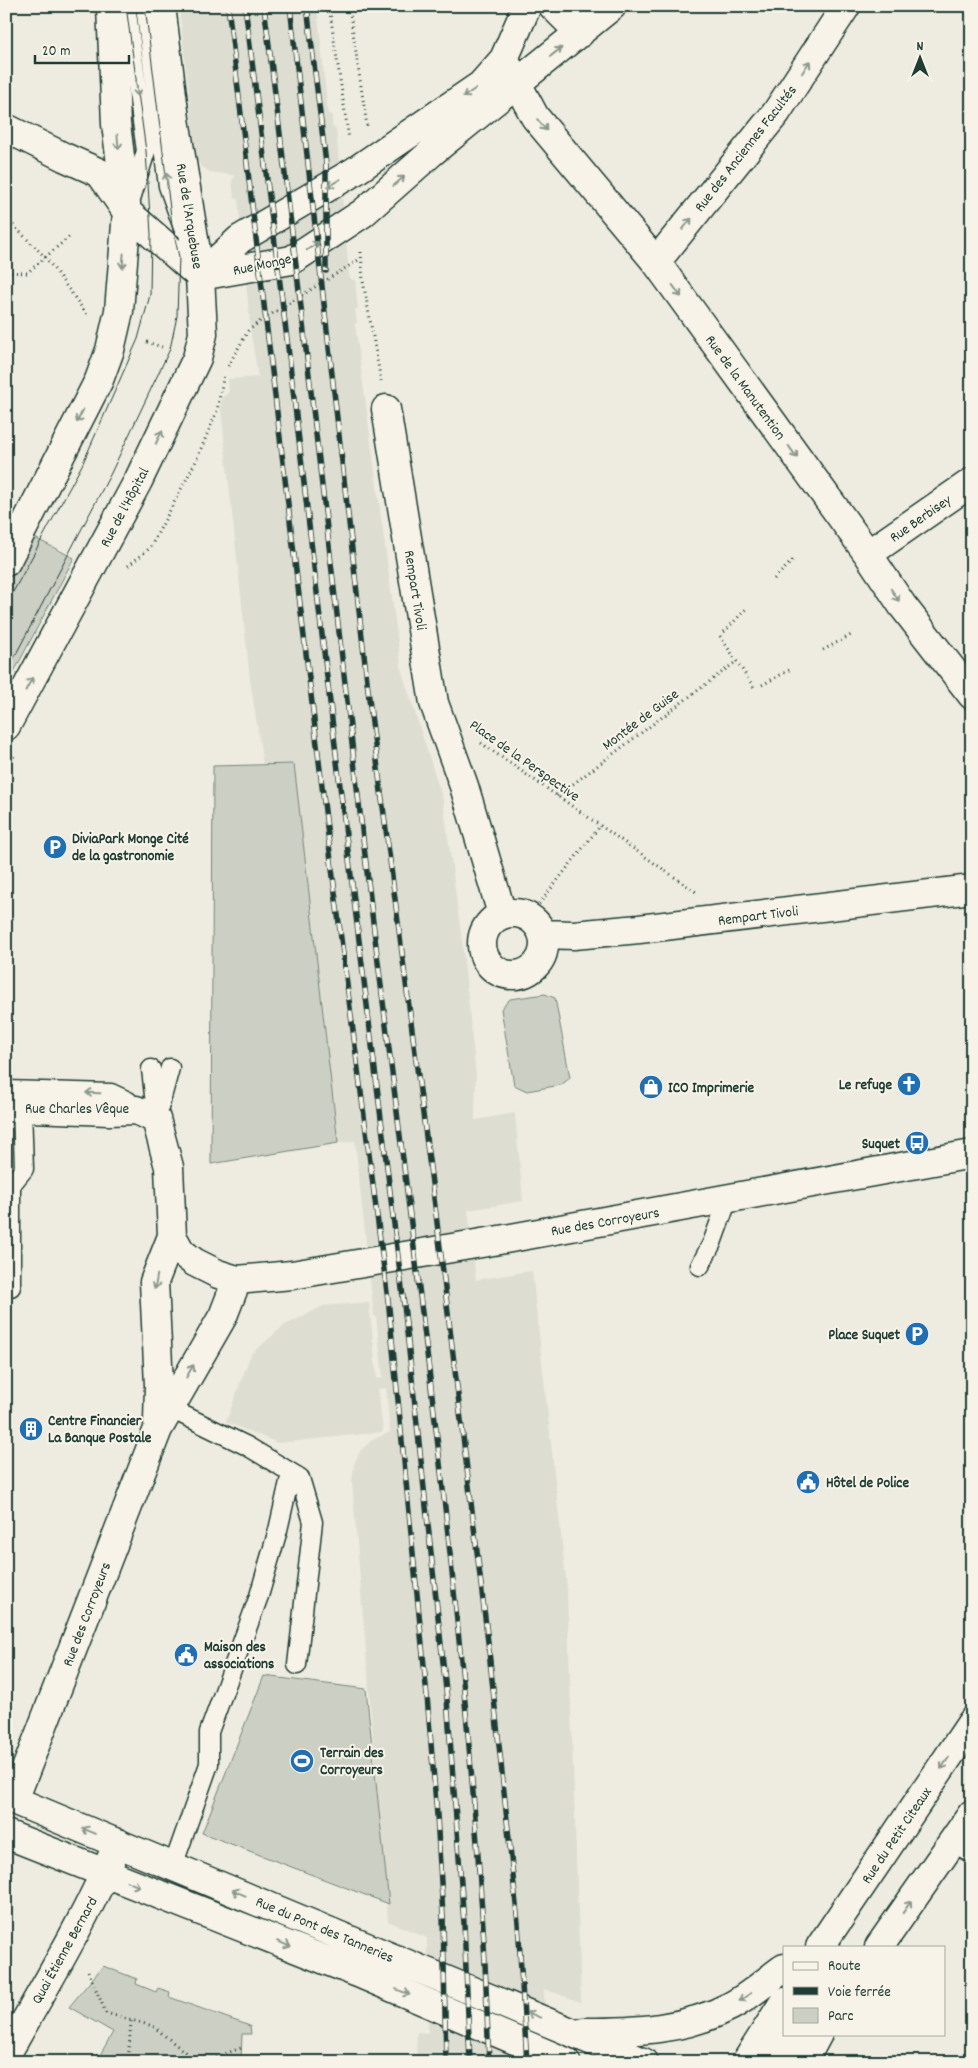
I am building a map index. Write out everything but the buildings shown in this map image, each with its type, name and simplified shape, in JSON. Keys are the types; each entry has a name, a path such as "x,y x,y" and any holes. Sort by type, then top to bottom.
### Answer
{"street":[{"path":"6,562 14,539 98,380 110,350 119,311 127,212 116,124 110,6"},
{"name":"Rue de l'Arquebuse","path":"161,6 175,119 200,276"},
{"name":"Rue Monge","path":"200,276 240,238 355,170 481,85 504,59 527,6"},
{"path":"553,6 580,33"},
{"name":"Rue Monge","path":"200,276 292,260 362,213 438,148 612,6"},
{"name":"Rue des Anciennes Facultés","path":"656,262 776,113 846,6"},
{"name":"Rue de la Manutention","path":"504,59 535,117 656,262 868,554 902,605 972,695"},
{"path":"6,128 100,173 127,212 200,276"},
{"name":"Rue de l'Hôpital","path":"6,726 138,481 197,358 203,334 200,276"},
{"name":"Rempart Tivoli","path":"386,408 434,703 464,786 502,914"},
{"name":"Rue Berbisey","path":"868,554 972,482"},
{"name":"Rempart Tivoli","path":"536,926 574,935 639,929 972,889"},
{"path":"516,912 536,926 545,943 542,956 533,968 521,974 507,974 498,971 489,963 484,954 482,942 489,923 502,914 516,912"},
{"name":"Rue Charles Vêque","path":"11,1102 146,1114"},
{"name":"Rue des Corroyeurs","path":"146,1114 169,1167 172,1236 154,1282 159,1385 164,1419"},
{"name":"Rue des Corroyeurs","path":"172,1236 182,1252 194,1262 218,1274 237,1280 292,1276 972,1154"},
{"name":"Rue des Corroyeurs","path":"10,1798 164,1419 224,1316 237,1280"},
{"name":"Rue du Petit Citeaux","path":"821,1946 972,1722"},
{"name":"Rue du Pont des Tanneries","path":"10,1798 643,2062"},
{"path":"880,1946 964,1843 972,1814"},
{"name":"Rue du Pont des Tanneries","path":"6,1834 358,1973 566,2062"},
{"name":"Quai Étienne Bernard","path":"6,2055 74,1935 106,1874 118,1843"},
{"path":"809,1946 840,1915"},
{"path":"828,1946 840,1915"},
{"path":"573,2032 647,2030 690,2021 731,2006 783,1969"},
{"path":"746,2062 783,2004"},
{"path":"777,2062 791,2036"},
{"path":"803,2062 817,2036"}],"lane":[{"path":"126,6 146,151 127,212"},
{"name":"Rue de l'Arquebuse","path":"145,6 168,186 200,276"},
{"path":"146,1114 170,1068"},
{"path":"146,1114 151,1069"},
{"path":"6,1287 11,1287 11,1185 24,1169 11,1102"},
{"path":"700,1266 712,1242 728,1199"},
{"path":"164,1419 247,1446 300,1478 314,1522 297,1665"},
{"path":"173,1866 209,1764 209,1732 259,1596 278,1530 291,1473"}],"path":[{"path":"329,6 336,64 355,170"},
{"path":"350,6 368,133 383,152"},
{"path":"6,218 46,258 93,324"},
{"path":"6,272 27,272 70,236"},
{"path":"225,370 248,331 254,326 360,259 386,408"},
{"path":"147,342 162,347"},
{"path":"774,579 794,558"},
{"path":"724,632 746,610"},
{"path":"823,650 851,635"},
{"path":"720,636 755,689"},
{"name":"Montée de Guise","path":"557,796 736,661"},
{"path":"762,685 791,669"},
{"name":"Place de la Perspective","path":"438,712 701,895"},
{"path":"536,926 600,826"},
{"path":"74,1935 106,2013 153,2026 198,2062"},
{"path":"130,2061 131,2020"},
{"path":"202,2062 241,2048"}],"shaded area":[{"path":"179,6 317,6 328,114 332,115 332,127 336,128 349,275 351,279 355,280 358,309 355,309 357,323 355,324 402,672 443,800 462,941 476,1076 475,1120 515,1113 523,1201 468,1210 476,1280 532,1271 567,1589 581,2002 544,1989 547,2062 416,2062 417,2032 428,2033 427,1938 388,1921 352,1481 354,1464 360,1451 372,1440 390,1432 386,1388 378,1389 383,1432 278,1443 226,1422 251,1354 285,1325 323,1306 369,1302 377,1379 383,1378 376,1316 374,1316 355,1141 338,1143 294,764 263,765 250,679 221,410 222,398 229,392 228,379 258,377 251,334 238,199 234,198 232,179 235,178 234,175 210,172 201,166 196,159"}],"green space":[{"path":"31,536 74,558 6,687 6,584"},
{"path":"294,764 338,1143 211,1164 213,766"},
{"path":"545,994 555,998 570,1078 561,1085 527,1091 514,1085 501,1009 510,999"},
{"name":"Terrain des Corroyeurs","path":"264,1676 366,1689 389,1904 202,1833"},
{"path":"103,1966 137,1979 136,1984 156,1992 158,1988 170,1992 169,1997 250,2026 251,2034 242,2034 241,2062 96,2062 113,2032 69,2007"}],"tram line":[{"path":"6,605 82,465 138,339 150,295 151,234 146,151 126,6"},
{"path":"6,673 111,473 170,349 177,316 179,257 172,225 145,6"}],"railway":[{"path":"228,6 332,869 389,1308 437,1815 443,1916 446,2062"},
{"path":"245,6 404,1305 447,1699 464,1923 470,2062"},
{"path":"264,6 449,1546 474,1800 484,1944 489,2062"},
{"path":"290,6 370,707 435,1206 488,1642 518,1923 527,2062"},
{"path":"307,6 326,164 326,271"}],"place":[{"name":"DiviaPark Monge Cité de la gastronomie","path":"55,847"},
{"name":"Le refuge","path":"909,1084"},
{"name":"ICO Imprimerie","path":"651,1087"},
{"name":"Suquet","path":"917,1143"},
{"name":"Place Suquet","path":"917,1334"},
{"name":"Centre Financier La Banque Postale","path":"31,1429"},
{"name":"Hôtel de Police","path":"808,1482"},
{"name":"Maison des associations","path":"186,1655"},
{"name":"Terrain des Corroyeurs","path":"302,1761"}]}
